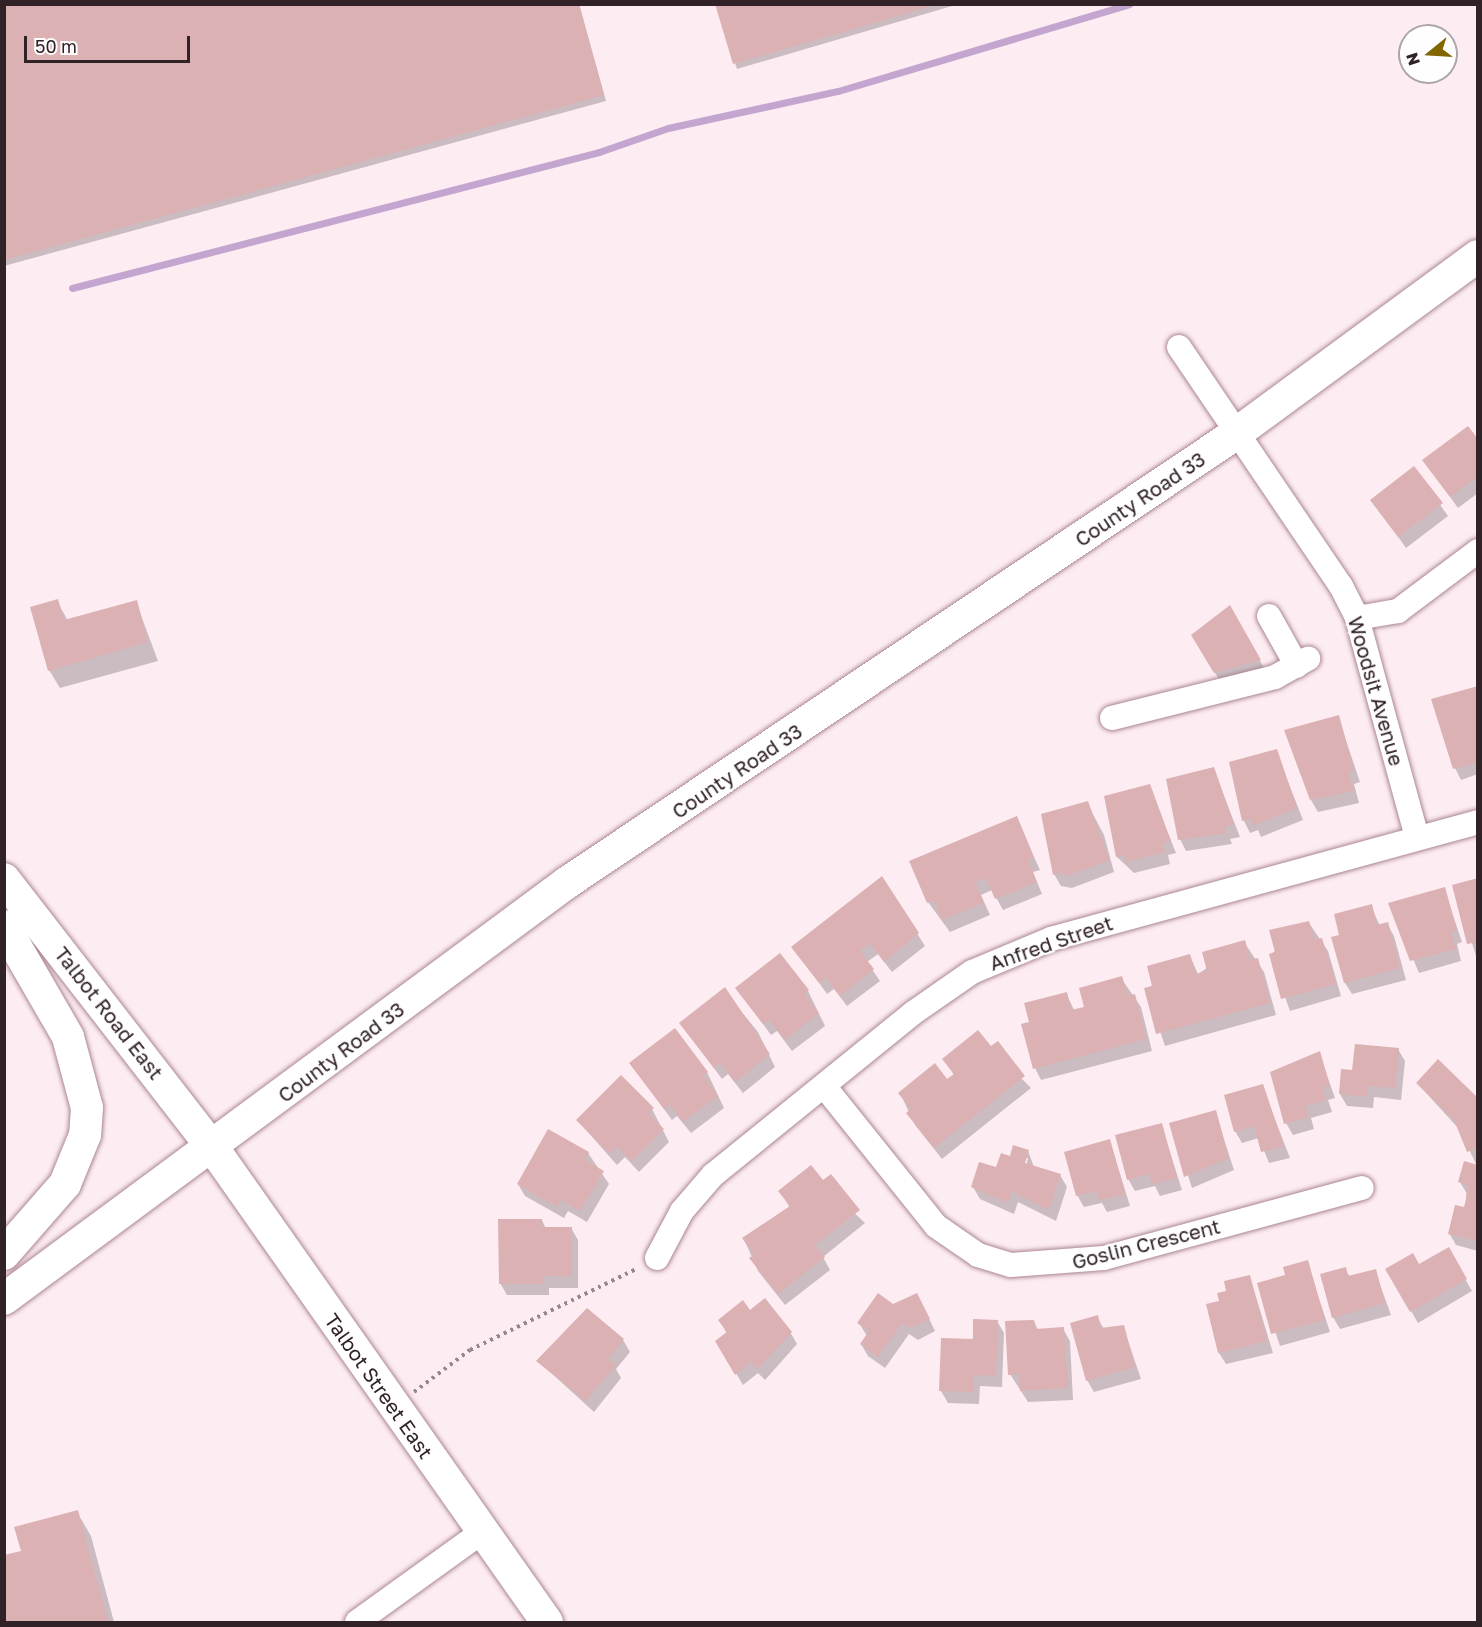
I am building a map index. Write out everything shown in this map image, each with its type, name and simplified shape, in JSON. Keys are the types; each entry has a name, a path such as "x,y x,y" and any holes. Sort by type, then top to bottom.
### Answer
{"main road":[{"name":"County Road 33","path":"4,1299 213,1148 568,882 1237,433 1478,256"},
{"name":"Talbot Road East","path":"4,879 213,1148"},
{"path":"4,926 68,1037 87,1108 85,1135 65,1184 4,1254"},
{"name":"Talbot Street East","path":"213,1148 547,1623"}],"street":[{"name":"Woodsit Avenue","path":"1179,347 1341,586 1357,618 1417,838"},
{"path":"1357,618 1398,611 1478,551"},
{"path":"1112,718 1275,678 1302,663 1269,616"},
{"name":"Anfred Street","path":"657,1258 696,1192 932,999 992,961 1073,933 1478,822"},
{"name":"Goslin Crescent","path":"824,1086 936,1226 978,1256 1011,1265 1104,1258 1362,1188"},
{"path":"357,1623 482,1532"}],"path":[{"path":"395,1407 470,1350 657,1258"}],"building":[{"path":"4,4 579,4 604,95 4,260"},
{"path":"715,4 936,4 936,5 733,64"},
{"path":"1468,426 1478,439 1478,476 1450,497 1422,460"},
{"path":"1414,466 1443,503 1398,537 1370,500"},
{"path":"58,599 64,620 137,600 148,642 48,671 30,607"},
{"path":"1230,605 1261,660 1214,673 1191,635"},
{"path":"1478,686 1477,763 1453,769 1431,699"},
{"path":"1339,715 1354,770 1348,772 1354,791 1310,800 1284,730"},
{"path":"1277,749 1297,808 1253,826 1251,819 1242,821 1229,762"},
{"path":"1214,767 1234,824 1225,827 1226,833 1178,840 1166,779"},
{"path":"1150,784 1171,841 1163,843 1165,852 1126,862 1124,855 1116,857 1104,796"},
{"path":"1088,801 1109,860 1064,877 1063,872 1053,875 1041,814"},
{"path":"1017,816 1034,857 1028,860 1037,882 995,899 986,878 975,882 984,903 942,920 934,900 927,903 909,861"},
{"path":"882,876 919,933 884,962 870,943 860,951 874,969 840,996 826,978 819,983 791,947"},
{"path":"1478,878 1478,942 1467,944 1452,885"},
{"path":"1445,887 1457,930 1451,932 1456,949 1410,961 1388,903"},
{"path":"1372,904 1377,925 1388,922 1400,968 1344,983 1331,937 1339,935 1334,914"},
{"path":"1309,921 1315,940 1322,938 1336,984 1281,999 1269,954 1275,952 1269,930"},
{"path":"1245,940 1250,960 1258,958 1270,1003 1156,1034 1144,988 1152,986 1147,966 1190,954 1196,974 1207,971 1202,952"},
{"path":"780,953 809,990 804,994 819,1013 785,1040 769,1020 763,1024 735,988"},
{"path":"1122,976 1128,996 1135,994 1146,1039 1033,1069 1021,1024 1029,1022 1024,1003 1067,992 1071,1010 1084,1007 1079,988"},
{"path":"725,987 770,1054 735,1082 720,1063 714,1068 679,1023"},
{"path":"675,1028 708,1072 703,1076 718,1096 683,1122 670,1105 664,1109 629,1063"},
{"path":"978,1030 991,1046 998,1041 1025,1076 934,1148 906,1113 911,1109 898,1093 935,1063 947,1079 954,1074 942,1059"},
{"path":"1355,1044 1399,1048 1395,1088 1368,1086 1367,1097 1339,1094 1341,1069 1352,1070"},
{"path":"1320,1051 1330,1086 1323,1087 1326,1100 1305,1106 1309,1117 1284,1124 1270,1072"},
{"path":"1438,1059 1478,1098 1478,1148 1467,1152 1454,1120 1416,1083"},
{"path":"621,1075 654,1108 648,1113 664,1129 632,1161 617,1147 610,1154 576,1120"},
{"path":"1263,1084 1284,1146 1261,1152 1254,1126 1234,1132 1224,1095"},
{"path":"1216,1110 1229,1158 1184,1177 1169,1123"},
{"path":"1162,1123 1177,1178 1152,1184 1149,1174 1127,1180 1115,1135"},
{"path":"548,1129 589,1152 585,1160 604,1171 580,1211 561,1200 557,1207 517,1184"},
{"path":"1110,1139 1125,1194 1099,1200 1096,1191 1076,1196 1064,1152"},
{"path":"1013,1145 1029,1150 1025,1163 1061,1174 1049,1210 1011,1191 1008,1203 971,1187 979,1162 996,1167 1001,1153 1010,1156"},
{"path":"1464,1161 1478,1165 1478,1241 1448,1234 1455,1205 1464,1207 1466,1199 1467,1185 1458,1182"},
{"path":"811,1165 823,1180 831,1174 860,1210 815,1245 825,1257 778,1294 749,1258 754,1255 742,1238 790,1206 778,1191"},
{"path":"498,1219 542,1219 542,1227 572,1227 572,1276 543,1276 543,1284 499,1284"},
{"path":"1449,1247 1467,1279 1410,1312 1385,1269 1413,1253 1419,1264"},
{"path":"1308,1260 1325,1320 1271,1334 1257,1283 1285,1275 1283,1267"},
{"path":"1346,1267 1348,1276 1376,1269 1385,1303 1332,1318 1320,1274"},
{"path":"1250,1275 1267,1341 1218,1353 1206,1304 1219,1301 1217,1293 1226,1291 1224,1281"},
{"path":"878,1293 893,1304 917,1293 930,1319 910,1328 902,1323 878,1357 860,1344 869,1331 857,1323"},
{"path":"765,1298 792,1332 757,1369 751,1362 735,1375 715,1341 727,1332 718,1320 743,1300 750,1310"},
{"path":"587,1308 624,1339 608,1359 616,1365 586,1401 536,1361"},
{"path":"1098,1315 1101,1328 1124,1325 1135,1367 1086,1381 1070,1323"},
{"path":"973,1319 998,1320 996,1376 974,1375 973,1392 939,1391 941,1338 973,1339"},
{"path":"1034,1320 1035,1329 1064,1327 1068,1388 1020,1391 1019,1374 1008,1375 1005,1321"},
{"path":"78,1510 108,1622 4,1622 4,1555 21,1551 14,1527"}],"waterway":[{"path":"72,288 599,152 668,128 838,91 1129,4"}]}
